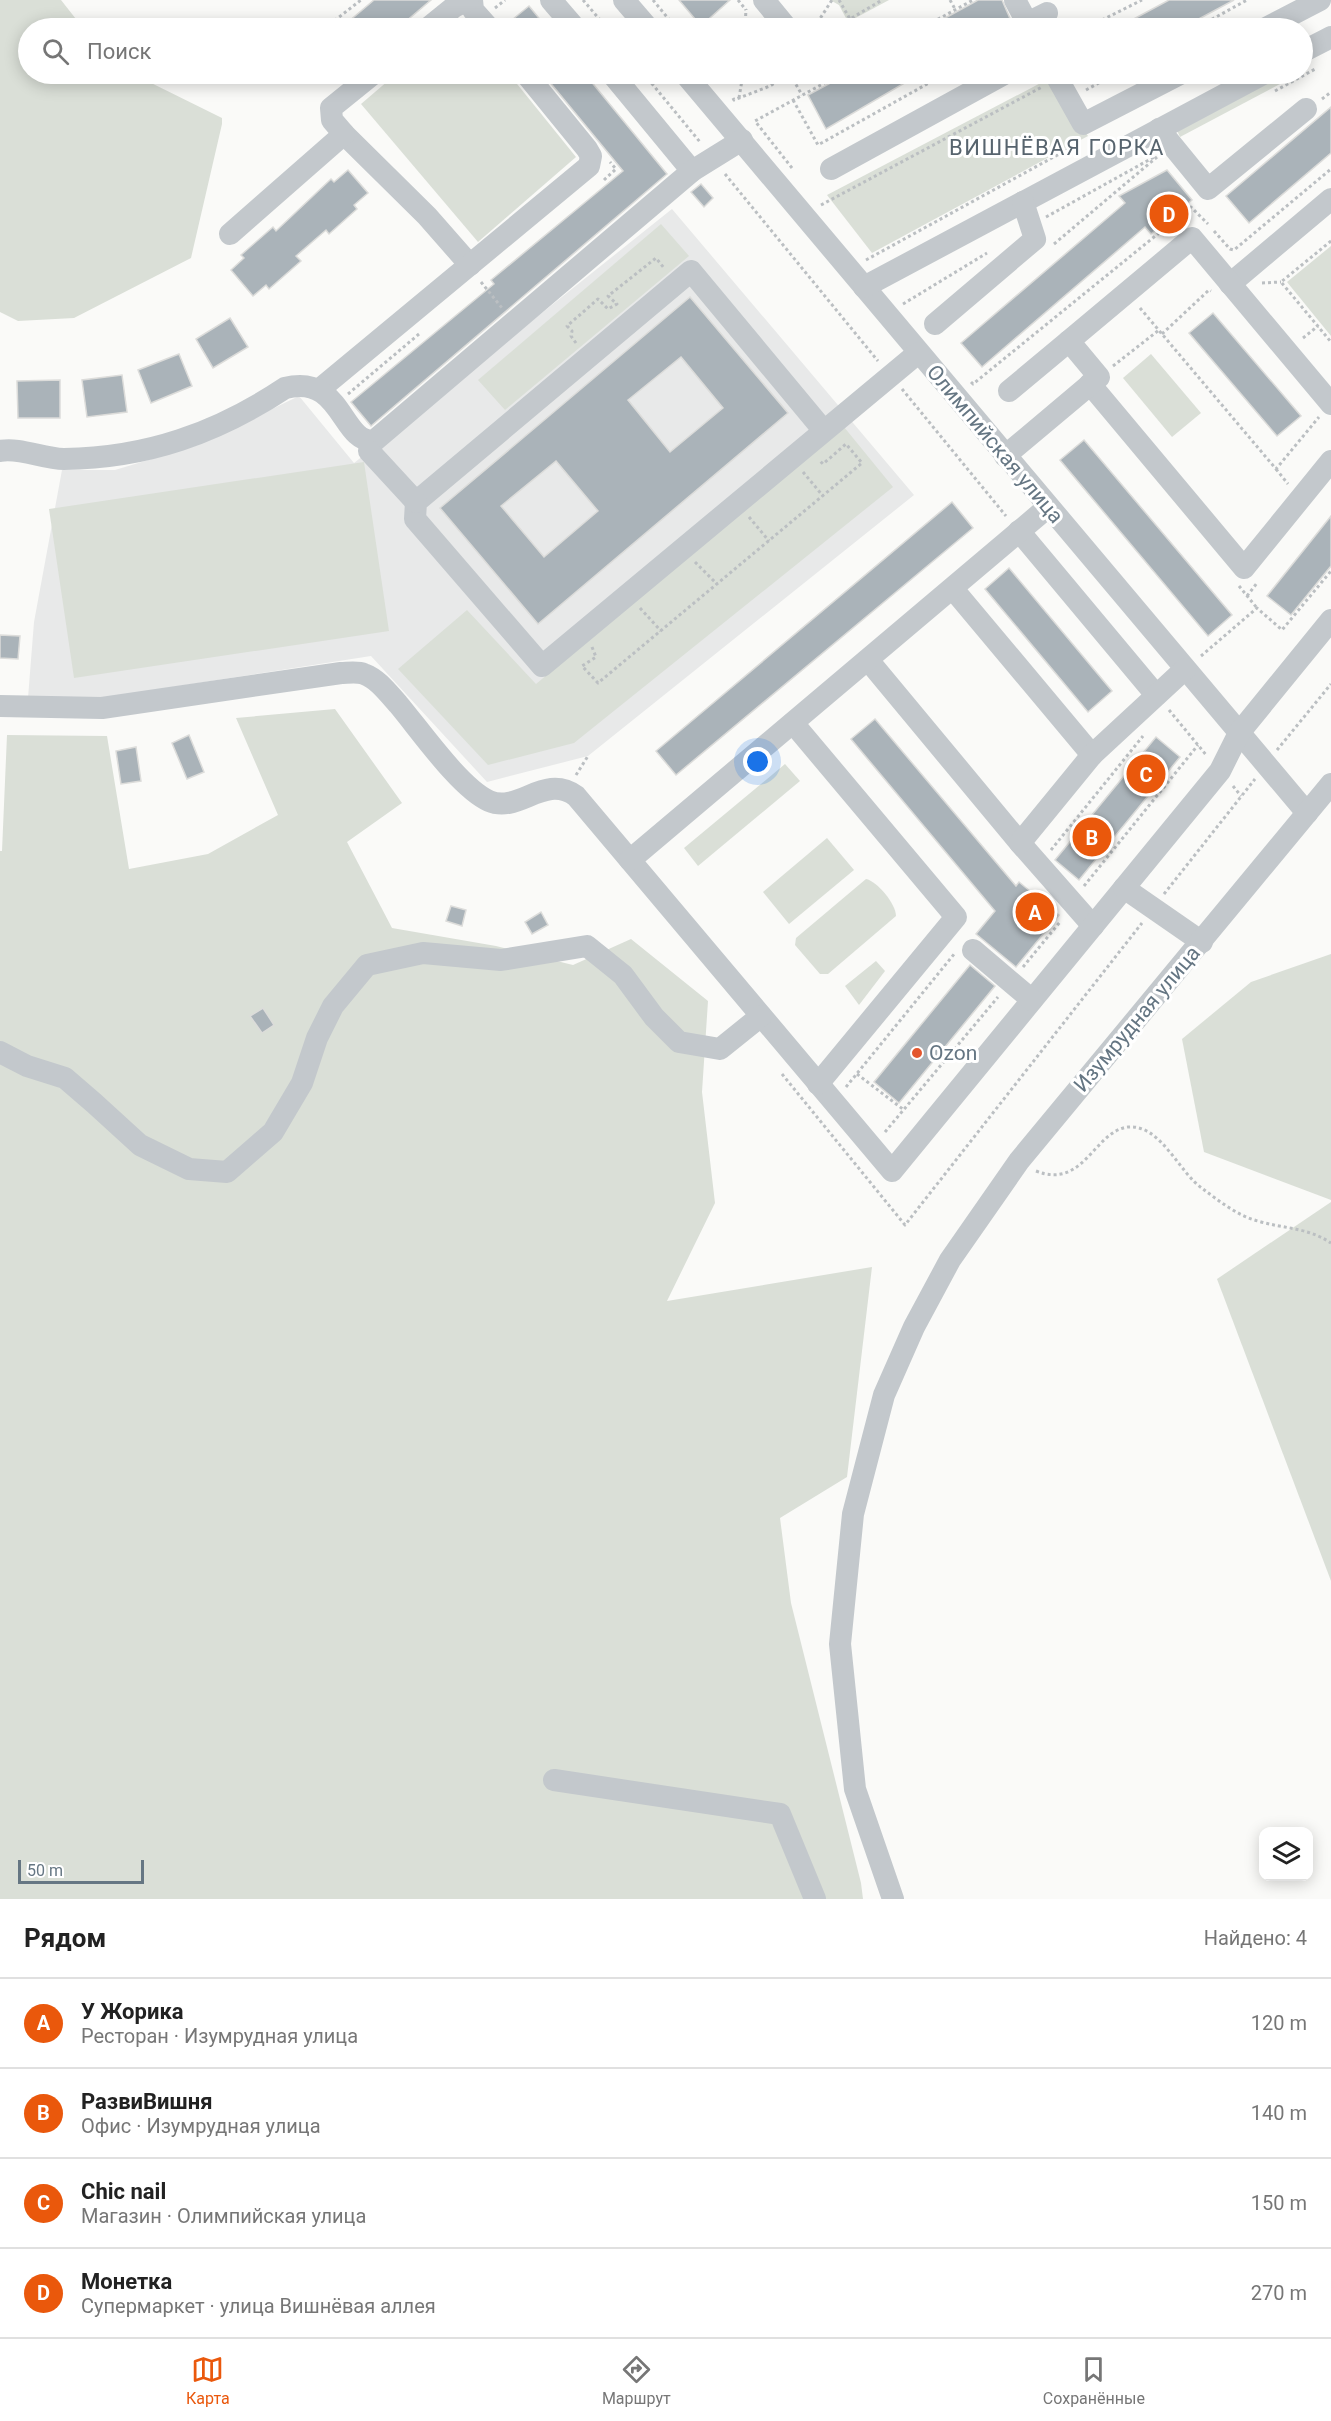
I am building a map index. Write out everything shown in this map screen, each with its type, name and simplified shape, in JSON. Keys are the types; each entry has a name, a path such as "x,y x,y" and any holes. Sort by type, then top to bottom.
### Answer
{"street":[{"path":"440,18 454,7 470,0 473,9 481,18"},
{"path":"551,0 566,18"},
{"path":"624,0 639,18"},
{"path":"1015,0 1032,18"},
{"path":"1285,18 1320,0"},
{"path":"755,5 774,18"},
{"path":"1313,46 1331,37"},
{"path":"361,84 331,108 332,120 427,216 476,274"},
{"path":"320,389 476,274 585,170 591,160 587,149 534,84"},
{"path":"620,84 692,171"},
{"name":"Олимпийская улица","path":"694,84 1048,507 1192,663 1239,733 1307,813"},
{"path":"831,169 986,84"},
{"path":"1056,84 1083,134 1102,160"},
{"path":"1083,134 1164,84"},
{"path":"864,287 1159,129 1265,84"},
{"path":"1159,129 1208,189 1310,108"},
{"path":"230,234 344,134"},
{"path":"373,446 692,171 742,140"},
{"path":"1224,291 1331,199"},
{"path":"935,324 1035,238 1023,202"},
{"path":"1009,391 1192,238 1224,291 1325,410"},
{"path":"416,502 691,270 824,431"},
{"path":"1069,341 1094,381 1244,568 1331,461"},
{"path":"0,451 62,459 124,455 181,441 224,424 285,388 309,386 320,389 362,439 370,442 416,502 415,519 542,666 918,353"},
{"path":"1005,456 1094,381"},
{"path":"630,860 1048,507"},
{"path":"1019,531 1156,695"},
{"path":"953,589 1092,755"},
{"path":"0,706 102,708 340,673 363,673 383,687 471,791 491,802 505,803 552,787 567,790 576,796 892,1171 1220,771 1239,733 1331,620"},
{"path":"868,660 1020,843 1093,926"},
{"path":"1020,843 1092,755 1192,663"},
{"path":"793,723 956,916 818,1084"},
{"name":"Изумрудная улица","path":"893,1899 855,1789 840,1644 853,1514 884,1395 914,1327 951,1260 1019,1161 1331,784"},
{"path":"1124,888 1202,942"},
{"path":"0,1052 27,1066 65,1078 140,1145 189,1169 227,1172 273,1132 302,1083 317,1038 333,1006 367,965 423,952 501,960 587,946 623,975 654,1017 679,1042 720,1049 761,1016"},
{"path":"967,948 1032,1000"},
{"path":"554,1780 780,1814 815,1899"}],"path":[{"path":"338,18 361,0"},
{"path":"583,0 598,18"},
{"path":"653,0 668,18"},
{"path":"820,18 832,0"},
{"path":"839,0 849,18 882,0"},
{"path":"950,0 956,9"},
{"path":"940,18 973,0"},
{"path":"1106,18 1142,0"},
{"path":"1214,18 1247,0"},
{"path":"1313,68 1320,66"},
{"path":"652,84 1019,531"},
{"path":"739,99 741,84"},
{"path":"727,91 734,100 773,84"},
{"path":"796,84 802,95"},
{"path":"799,177 755,121 822,84"},
{"path":"793,100 818,145 927,84"},
{"path":"827,213 821,205 1042,84"},
{"path":"1081,84 1085,90 1096,84"},
{"path":"1310,108 1331,92"},
{"path":"859,254 865,261 1083,134"},
{"path":"1030,226 1163,152 1047,250"},
{"path":"598,184 616,169 609,161"},
{"path":"966,376 973,384 1191,207 1230,249 1234,250 1331,169"},
{"path":"1331,241 1281,282 1331,342"},
{"path":"885,314 992,250"},
{"path":"571,336 572,331 567,326 598,299 608,309 617,304 608,296 656,258 666,270"},
{"path":"476,274 505,312"},
{"path":"1094,381 1160,332 1209,290 1224,291"},
{"path":"1127,292 1275,469 1325,410"},
{"path":"1303,338 1318,326"},
{"path":"344,398 428,327"},
{"path":"589,640 596,657 582,666 598,683 862,463 846,444 823,464 807,446"},
{"path":"1192,663 1257,608 1282,630 1331,571"},
{"path":"905,1225 1331,684"},
{"path":"1156,695 1241,796"},
{"path":"1045,857 1145,734"},
{"path":"1082,890 1198,745"},
{"path":"877,1137 886,1131 904,1110 1060,922"},
{"path":"840,1094 967,948"},
{"path":"857,1074 904,1110"},
{"path":"1019,1161 1037,1172 1055,1176 1077,1167 1118,1131 1127,1127 1137,1128 1164,1144 1186,1175 1224,1204 1256,1221 1317,1233 1331,1243"}],"shaded area":[{"path":"0,0 61,0 75,18 18,18 18,84 153,84 222,118 222,124 191,258 74,318 18,321 0,312"},
{"path":"830,0 889,0 855,18 846,18 839,5"},
{"path":"384,84 517,84 576,157 478,242 361,104"},
{"path":"1039,84 1056,84 1088,136 872,253 827,195"},
{"path":"1255,84 1280,84 1180,137 1175,126"},
{"path":"672,209 914,495 588,756 487,782 371,656 102,698 28,698 34,622 62,470 115,470 198,445 299,396 354,463"},
{"path":"661,224 689,256 505,410 478,380"},
{"path":"1331,246 1331,336 1287,282"},
{"path":"1151,354 1201,413 1172,437 1123,378"},
{"path":"844,427 893,487 574,743 488,765 398,669 467,610 536,684"},
{"path":"364,462 389,631 74,678 49,509"},
{"path":"335,709 402,803 347,842 392,928 496,946 573,965 631,939 708,1001 702,1092 715,1203 667,1301 872,1267 847,1477 780,1518 791,1603 861,1883 863,1899 0,1899 0,851 2,851 7,735 107,736 129,869 208,854 278,815 236,718"},
{"path":"785,764 800,781 698,866 684,848"},
{"path":"827,838 854,870 789,924 763,892"},
{"path":"866,879 885,894 893,905 896,916 828,974 820,974 795,945 796,938"},
{"path":"1331,954 1331,1200 1204,1152 1182,1039 1251,982"},
{"path":"876,961 885,971 859,1005 845,986"},
{"path":"1331,1202 1331,1581 1217,1279"}],"building":[{"path":"374,0 431,0 410,18 353,18"},
{"path":"679,0 730,0 710,18 694,18"},
{"path":"978,0 1002,0 1010,18 945,18"},
{"path":"1169,0 1234,0 1201,18 1136,18"},
{"path":"529,6 539,18 514,18"},
{"path":"551,84 593,84 667,174 371,426 351,402 494,284 491,280 623,171"},
{"path":"828,84 903,84 826,129 808,95"},
{"path":"1331,107 1331,153 1249,223 1226,196"},
{"path":"348,170 368,193 354,205 357,209 329,234 326,230 296,256 301,261 269,289 266,285 253,296 231,270 244,258 241,255 273,227 276,231 331,179 334,182"},
{"path":"1167,170 1192,200 1151,234 1145,227 982,367 961,343 1125,203 1119,196"},
{"path":"701,184 713,198 704,207 691,192"},
{"path":"690,297 788,413 538,624 440,508","holes":["681,357 723,408 670,452 628,400","556,461 598,511 544,557 501,506"]},
{"path":"1213,313 1301,416 1277,436 1189,333"},
{"path":"230,318 248,347 213,368 196,339"},
{"path":"179,354 192,386 151,403 138,370"},
{"path":"122,375 127,412 87,417 82,380"},
{"path":"60,380 60,418 18,418 17,381"},
{"path":"1084,440 1232,615 1208,636 1060,460"},
{"path":"952,502 973,528 676,775 656,751"},
{"path":"1331,516 1331,566 1291,615 1267,596"},
{"path":"1009,568 1112,691 1088,712 985,589"},
{"path":"0,635 20,636 18,659 0,658"},
{"path":"875,719 1016,886 1019,882 1059,915 1016,967 976,934 995,911 851,739"},
{"path":"189,735 204,772 187,779 172,743"},
{"path":"1156,737 1180,757 1079,880 1055,860"},
{"path":"136,747 141,781 121,784 116,751"},
{"path":"451,906 466,910 462,926 446,921"},
{"path":"541,912 548,925 532,934 525,922"},
{"path":"970,965 995,986 899,1103 874,1082"},
{"path":"263,1008 274,1025 262,1033 250,1016"}],"place":[{"name":"Монетка","path":"1169,214"},
{"name":"Chic nail","path":"1146,774"},
{"name":"РазвиВишня","path":"1092,837"},
{"name":"У Жорика","path":"1035,912"},
{"name":"Ozon","path":"917,1053"}],"district":[{"name":"ВИШНЁВАЯ ГОРКА","path":"1057,147"}]}
